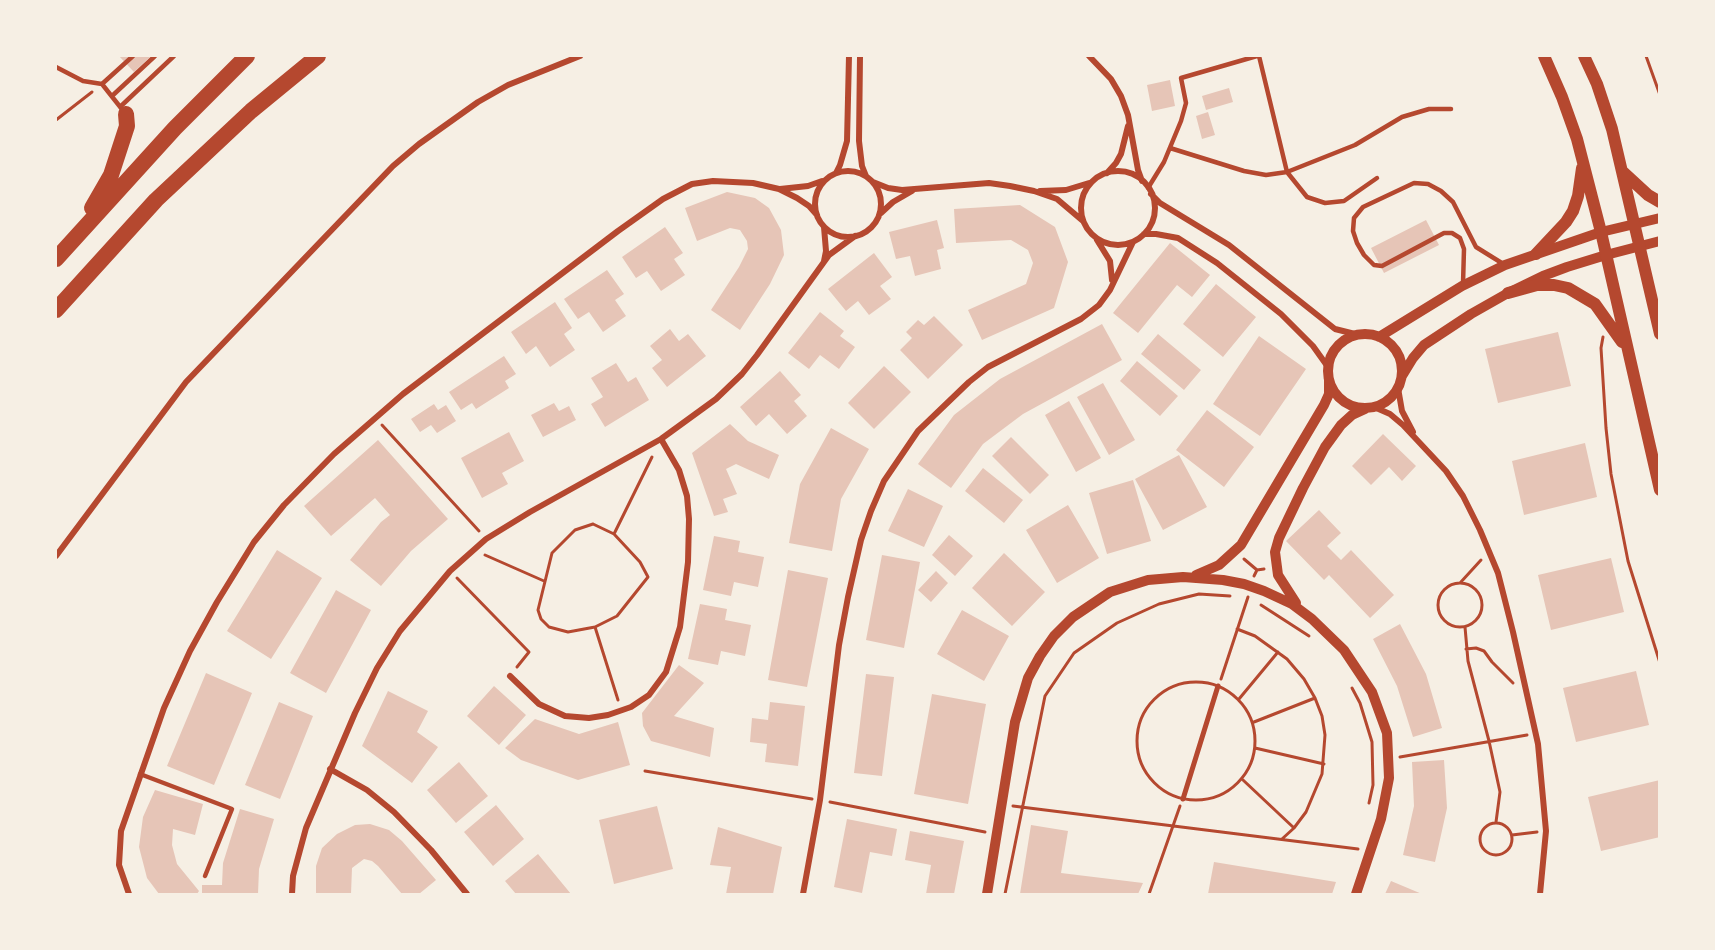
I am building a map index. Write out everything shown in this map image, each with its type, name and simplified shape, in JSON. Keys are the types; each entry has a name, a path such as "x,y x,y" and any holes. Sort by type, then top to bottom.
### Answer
{"highway":[{"path":"56,259 182,121 247,56"},
{"path":"56,310 156,200 251,111 318,56"},
{"path":"73,240 111,175 127,126 123,111"}],"main road":[{"path":"1544,56 1562,97 1583,164 1601,232 1659,490"},
{"path":"1584,56 1597,84 1623,171 1659,334"},
{"path":"1536,254 1566,222 1573,210 1578,196 1583,164"},
{"path":"1623,171 1648,195 1659,202"},
{"path":"1508,293 1537,285 1561,286 1582,295 1595,304 1628,351"},
{"path":"1656,320 1659,295"}],"street":[{"path":"56,556 186,382 393,166 419,144 478,102 508,85 580,56"},
{"path":"835,173 840,165 847,141 849,56"},
{"path":"860,56 859,141 862,166 881,198 879,214"},
{"path":"1089,56 1099,65 1120,96 1129,122 1142,181 1160,203 1238,252 1335,329 1380,337 1395,349 1402,366 1402,376"},
{"path":"1034,191 1066,190 1092,182 1107,173 1121,154 1129,122"},
{"path":"779,189 808,186 847,170 867,176"},
{"path":"1107,173 1126,172 1142,181"},
{"path":"817,215 816,193 825,180"},
{"path":"129,894 120,865 121,831 164,708 190,651 254,542 284,505 375,417 609,238 663,199 692,184 713,181 753,183 779,189 809,206 833,234 855,236"},
{"path":"873,182 888,188 915,190 989,183 1034,191 1057,199 1083,221 1110,261 1112,281 1110,290"},
{"path":"1083,221 1081,213 1083,196 1092,182"},
{"path":"292,894 293,876 306,828 330,769 377,668 400,631 450,571 486,539 661,439 716,399 742,374 823,264 838,248 871,227 879,214 901,196 915,190"},
{"path":"1094,237 1117,245 1133,242 1144,234 1154,211 1150,191"},
{"path":"1380,337 1462,286 1505,265 1601,232 1659,218"},
{"path":"823,264 826,251 824,226"},
{"path":"1144,234 1178,238 1216,263 1288,320 1313,346 1328,367"},
{"path":"803,894 820,800 839,645 848,597 861,540 884,481 918,431 969,382 988,368 1081,319 1099,305 1110,290 1133,242"},
{"path":"1301,611 1285,589 1276,567 1275,552 1279,537 1308,478 1325,447 1341,425 1352,415 1388,400 1398,388 1413,358 1424,345 1471,314 1543,276 1606,255 1659,242"},
{"path":"1190,577 1219,565 1240,545 1324,405 1329,394 1330,359 1338,346 1351,337 1359,335"},
{"path":"1329,380 1333,389 1346,403 1390,414 1422,445 1446,471 1463,496 1489,551 1511,622 1536,733 1546,831 1540,894"},
{"path":"1398,388 1402,411 1422,445"},
{"path":"510,676 539,704 565,716 589,718 631,707 649,694 666,672 680,627 688,562 689,519 687,496 679,470 661,439"},
{"path":"987,894 1021,697 1040,656 1054,636 1073,617 1110,592 1148,580 1190,577 1224,580 1249,592 1286,600 1328,633 1358,670 1372,692 1387,733 1390,759 1389,777 1382,819 1356,894"},
{"path":"1183,799 1218,686"},
{"path":"330,769 367,790 394,812 431,850 467,894"}],"lane":[{"path":"102,84 133,56"},
{"path":"112,96 155,56"},
{"path":"56,67 83,81 102,84 123,111 174,56"},
{"path":"1150,191 1170,148 1186,103 1181,78 1258,56 1287,172 1307,197 1325,203 1344,201 1377,178"},
{"path":"1170,148 1244,171 1266,175 1287,172 1355,145 1402,117 1429,109 1451,109"},
{"path":"1462,286 1464,249 1460,238 1452,232 1444,233 1382,266 1374,264 1364,255 1353,231 1354,218 1363,207 1414,183 1428,184 1441,190 1453,202 1476,247 1505,265"},
{"path":"140,774 232,809 206,876"}],"path":[{"path":"1646,56 1659,95"},
{"path":"1655,84 1659,80"},
{"path":"56,120 102,84"},
{"path":"1605,317 1601,348 1611,474 1628,561 1659,663"},
{"path":"375,417 486,539"},
{"path":"614,534 661,439"},
{"path":"593,524 614,534 640,562 648,578 617,616 595,627 568,632 549,627 541,619 538,610 552,553 575,530 593,524"},
{"path":"473,549 544,581"},
{"path":"1460,583 1472,586 1477,591 1482,606 1478,619 1465,627 1449,625 1443,620 1438,606 1441,594 1446,588 1460,583 1489,551"},
{"path":"1218,686 1257,570 1276,567"},
{"path":"450,571 529,652 510,676"},
{"path":"1005,894 1021,807 1046,696 1074,652 1117,623 1159,604 1199,594 1249,592 1316,641"},
{"path":"595,627 621,711"},
{"path":"1465,627 1466,649 1490,741 1500,792 1496,822"},
{"path":"1237,629 1255,636 1278,652 1304,679 1322,716 1325,735 1323,764 1315,793 1306,812 1294,828 1281,839"},
{"path":"1466,649 1476,648 1484,651 1492,662 1528,697"},
{"path":"1239,699 1278,652"},
{"path":"1349,682 1360,703 1372,742 1373,785 1369,806"},
{"path":"1254,722 1315,698"},
{"path":"1390,759 1536,733"},
{"path":"1254,748 1323,764"},
{"path":"645,771 820,800 996,834"},
{"path":"1242,779 1294,828"},
{"path":"1149,894 1183,799"},
{"path":"1001,805 1360,849 1357,857"},
{"path":"1496,822 1506,826 1512,836 1511,846 1502,854 1488,854 1480,845 1480,834 1485,825 1496,822"},
{"path":"1512,836 1546,831"}],"building":[{"path":"119,56 151,56 134,72"},
{"path":"1170,80 1175,106 1152,111 1147,85"},
{"path":"1229,88 1233,102 1206,110 1202,96"},
{"path":"1208,112 1215,135 1202,139 1196,116"},
{"path":"727,192 755,198 769,208 781,230 784,255 770,284 740,330 711,310 739,267 748,249 747,241 740,230 730,228 697,241 685,208"},
{"path":"1020,205 1055,227 1068,262 1054,308 982,340 968,310 1026,284 1033,263 1028,250 1011,240 956,243 954,209"},
{"path":"937,220 944,248 937,250 941,269 915,276 910,256 896,259 889,232"},
{"path":"1426,220 1439,245 1384,273 1371,248"},
{"path":"665,227 683,253 674,259 685,275 661,291 647,271 636,278 622,257"},
{"path":"1170,243 1210,275 1192,297 1177,285 1138,333 1113,313"},
{"path":"874,253 892,277 880,286 891,299 869,315 858,301 846,311 828,289"},
{"path":"607,270 624,294 615,300 626,316 603,332 589,312 578,319 564,299"},
{"path":"1216,284 1256,317 1223,357 1183,324"},
{"path":"555,302 572,328 564,334 575,350 550,367 536,346 526,354 511,332"},
{"path":"820,312 844,331 840,336 855,347 839,369 820,355 809,369 788,353"},
{"path":"934,316 963,345 928,379 900,350 912,338 906,332 918,320 924,325"},
{"path":"1102,324 1122,360 1023,414 983,444 951,488 918,464 954,415 1000,379"},
{"path":"670,329 679,341 688,334 706,356 667,387 652,368 662,360 650,346"},
{"path":"1558,332 1571,386 1498,403 1485,349"},
{"path":"1158,334 1201,370 1184,390 1141,354"},
{"path":"1259,336 1306,369 1260,436 1213,404"},
{"path":"504,356 516,374 505,381 509,388 476,409 472,403 461,410 449,392"},
{"path":"1137,361 1178,396 1160,416 1120,381"},
{"path":"616,363 628,382 636,377 649,400 605,427 591,404 603,397 591,378"},
{"path":"884,366 911,392 874,429 848,403"},
{"path":"780,371 801,395 794,401 807,416 787,434 769,414 756,426 740,407"},
{"path":"1103,383 1135,440 1109,455 1077,397"},
{"path":"1069,401 1101,458 1076,472 1045,415"},
{"path":"554,403 559,411 569,406 576,420 543,437 531,415"},
{"path":"434,404 438,410 446,405 456,421 437,433 431,425 420,432 411,419"},
{"path":"1207,410 1254,447 1224,487 1176,450"},
{"path":"730,424 748,441 779,455 769,479 736,464 726,469 737,494 723,499 728,512 714,516 692,453"},
{"path":"831,428 869,449 841,499 832,551 789,543 800,484"},
{"path":"509,432 524,461 502,473 508,484 482,498 461,458"},
{"path":"1383,434 1416,466 1402,481 1389,467 1371,485 1352,466"},
{"path":"1011,437 1049,475 1030,494 992,456"},
{"path":"378,440 448,519 411,551 381,586 350,560 381,522 390,515 375,498 331,536 304,506"},
{"path":"1585,443 1597,497 1524,515 1512,461"},
{"path":"1179,455 1207,507 1163,530 1135,479"},
{"path":"983,468 1023,500 1004,523 965,491"},
{"path":"1133,480 1151,541 1107,554 1089,493"},
{"path":"908,489 943,506 924,547 888,531"},
{"path":"1068,505 1099,558 1057,583 1026,530"},
{"path":"1319,510 1341,533 1327,546 1341,560 1351,550 1394,595 1370,618 1329,575 1324,580 1286,541"},
{"path":"949,535 973,556 955,576 932,555"},
{"path":"714,536 740,541 738,552 764,557 758,587 734,582 731,596 703,590"},
{"path":"277,550 322,578 271,659 227,631"},
{"path":"1004,553 1045,592 1012,626 972,588"},
{"path":"882,555 920,562 904,648 866,640"},
{"path":"1611,558 1624,612 1551,630 1538,575"},
{"path":"788,570 828,578 807,687 768,680"},
{"path":"936,571 948,583 931,602 918,590"},
{"path":"336,590 371,610 326,693 290,673"},
{"path":"700,604 727,609 725,620 751,625 745,656 721,651 718,665 688,659"},
{"path":"962,610 1009,636 984,681 937,654"},
{"path":"1400,624 1426,674 1442,728 1413,737 1397,686 1373,639"},
{"path":"679,665 704,683 674,716 714,728 710,757 651,741 643,726 642,713"},
{"path":"1636,671 1649,725 1576,742 1563,688"},
{"path":"206,673 252,693 214,785 167,766"},
{"path":"866,674 894,677 882,776 854,773"},
{"path":"494,686 526,715 499,745 467,716"},
{"path":"388,691 428,711 417,732 438,747 412,783 362,746"},
{"path":"932,694 986,704 968,804 914,794"},
{"path":"279,702 313,716 280,799 245,785"},
{"path":"770,702 805,706 798,766 765,762 767,744 750,742 752,718 768,720"},
{"path":"535,719 579,734 618,722 630,765 578,780 521,760 505,748"},
{"path":"1444,760 1447,808 1435,862 1403,855 1414,806 1412,762"},
{"path":"459,762 488,796 456,823 427,790"},
{"path":"1660,780 1660,837 1601,851 1588,797"},
{"path":"155,790 203,804 195,835 173,829 172,845 177,864 199,891 197,894 159,894 147,878 139,847 143,817"},
{"path":"496,805 524,839 493,866 464,832"},
{"path":"657,806 673,869 614,884 599,820"},
{"path":"240,809 274,819 259,869 258,894 202,894 202,885 222,885 223,863"},
{"path":"847,819 897,829 892,856 870,852 862,893 834,887"},
{"path":"370,824 389,830 402,841 436,880 419,894 402,894 378,866 364,859 352,868 351,894 316,894 316,866 322,848 337,834 355,825"},
{"path":"1031,825 1068,831 1061,873 1143,883 1138,894 1020,894"},
{"path":"718,827 782,847 773,894 726,894 731,867 710,865"},
{"path":"910,831 964,841 954,894 926,894 931,865 905,860"},
{"path":"538,854 571,894 516,894 505,881"},
{"path":"1214,862 1336,882 1332,894 1208,894"},
{"path":"1391,881 1422,894 1385,894"}]}
